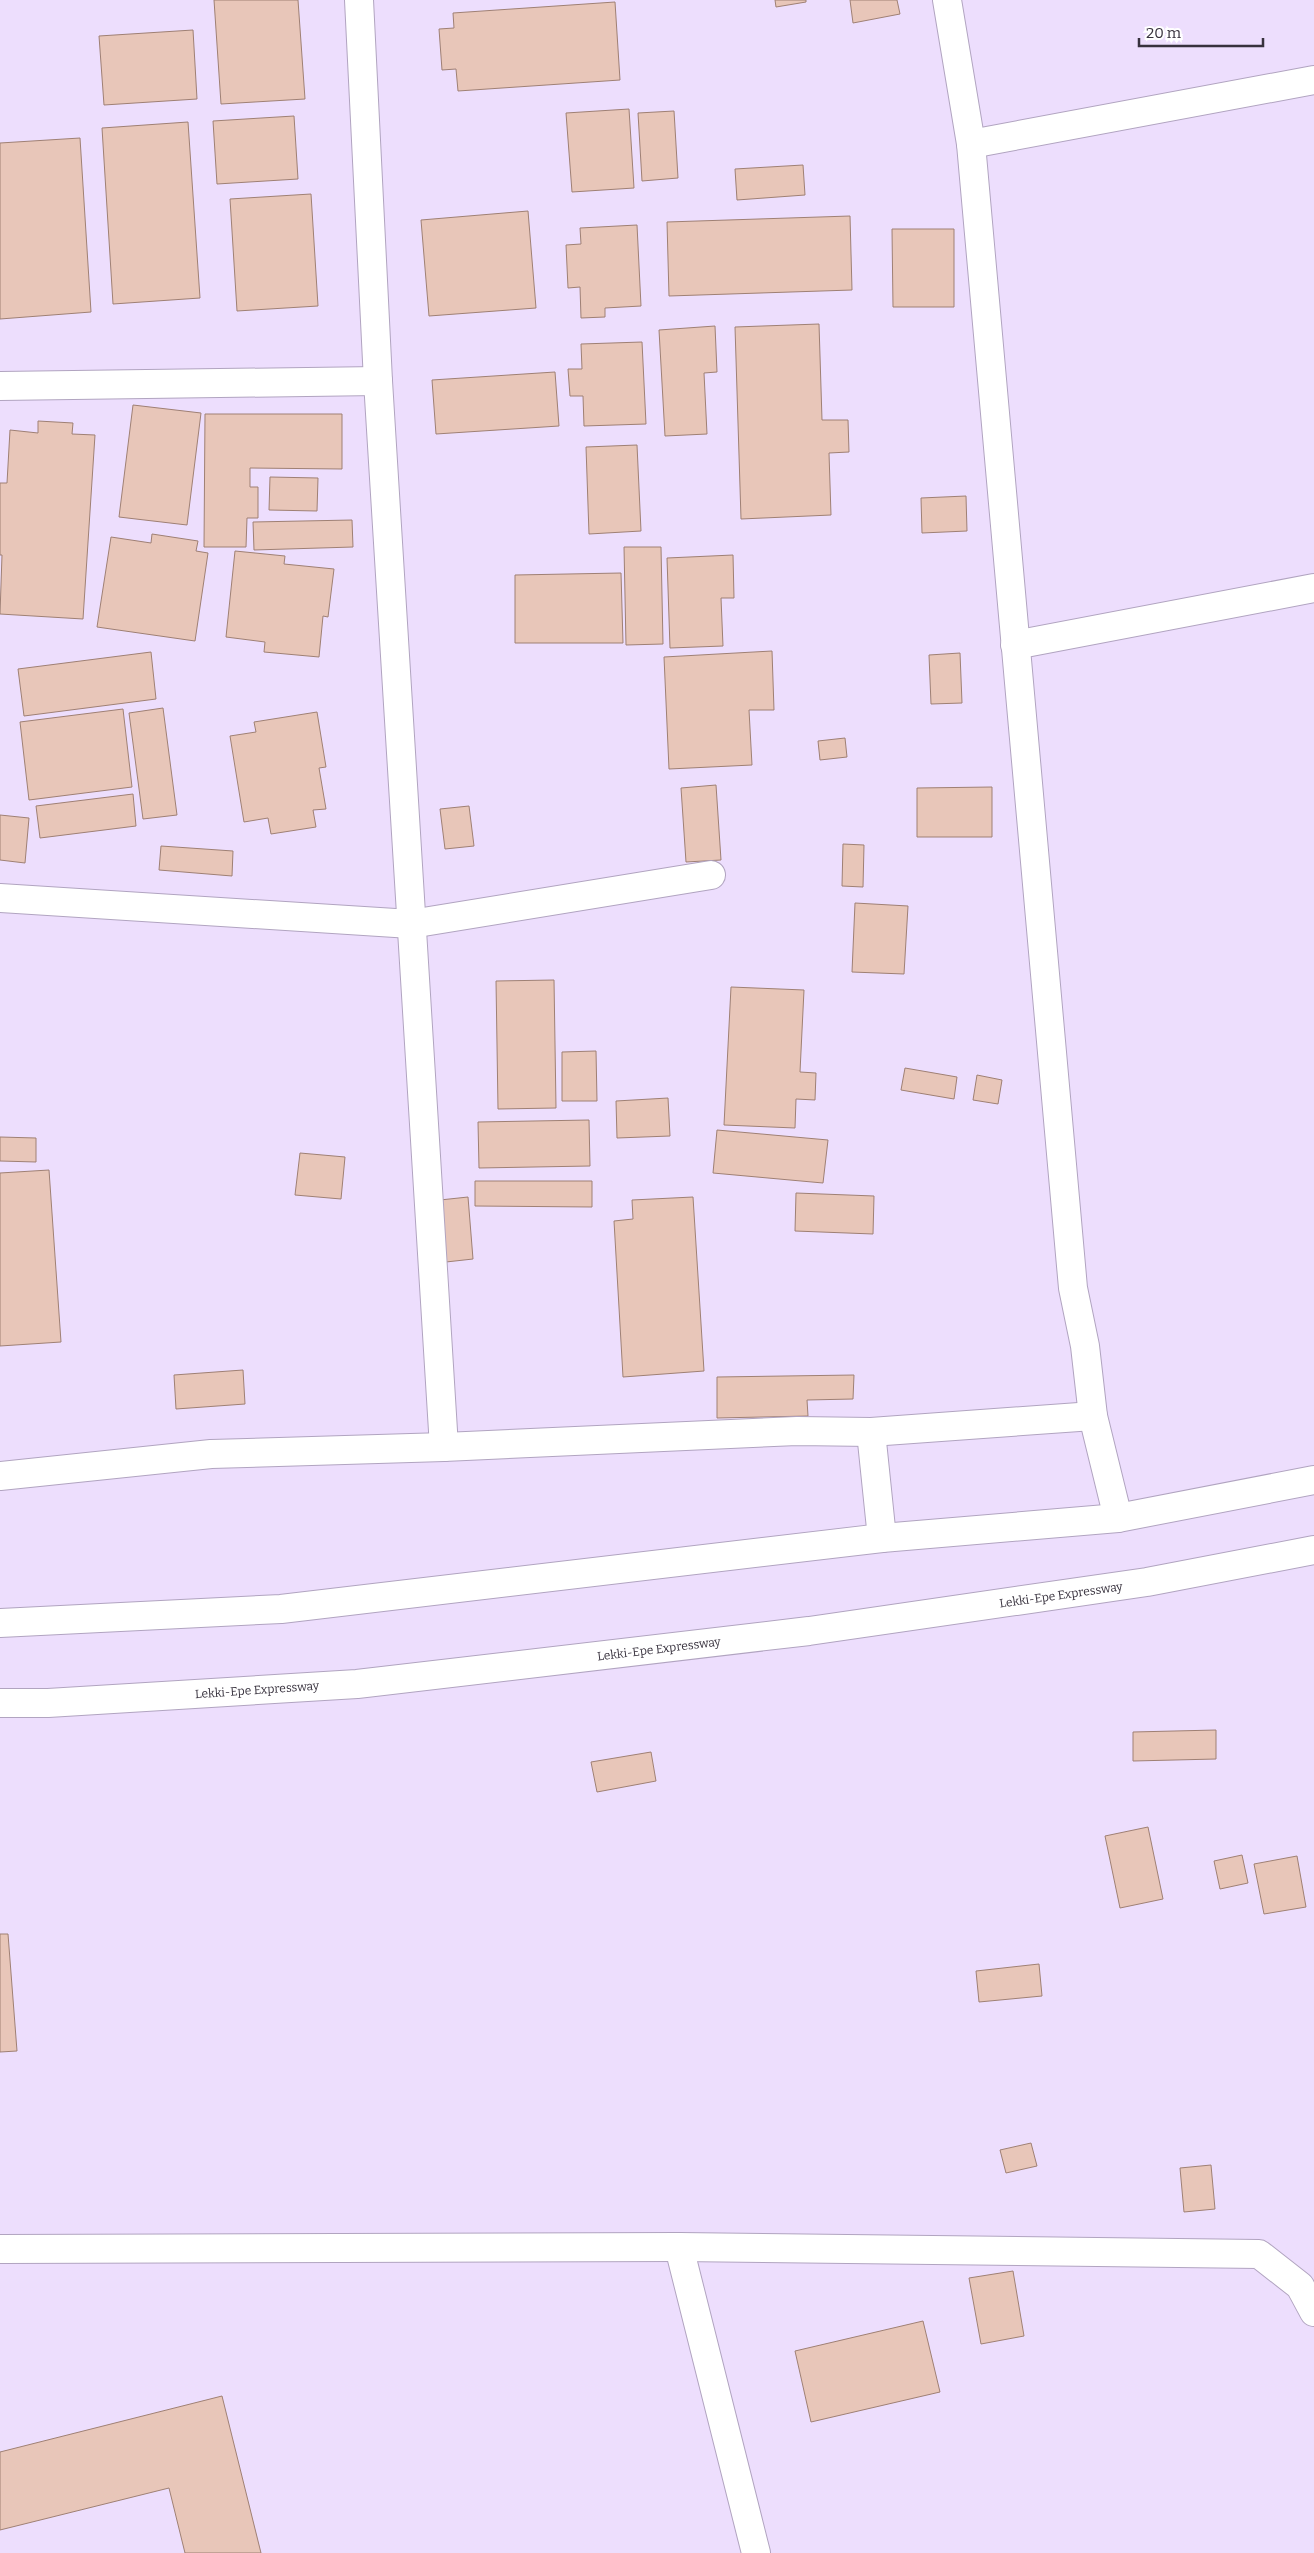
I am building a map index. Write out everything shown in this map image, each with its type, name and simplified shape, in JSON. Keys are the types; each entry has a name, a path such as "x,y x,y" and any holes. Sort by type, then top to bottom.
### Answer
{"main road":[{"path":"359,0 378,381 444,1447"},
{"path":"947,0 971,144 1072,1278 1085,1346 1093,1416 1118,1518"},
{"path":"971,144 1314,80"},
{"path":"0,386 378,381"},
{"path":"1016,644 1314,588"},
{"path":"0,898 411,924 712,875"},
{"path":"0,1476 211,1454 444,1447 797,1431 871,1432 1093,1416"},
{"path":"871,1432 882,1538"},
{"path":"0,1623 281,1609 882,1538 1118,1518 1314,1480"},
{"name":"Lekki-Epe Expressway","path":"0,1703 48,1703 357,1684 799,1632 1147,1582 1314,1550"},
{"path":"0,2249 679,2247 1259,2254 1300,2286 1314,2312"},
{"path":"679,2247 756,2553"}],"building":[{"path":"214,0 298,0 305,99 221,104"},
{"path":"775,0 806,0 806,2 776,7"},
{"path":"850,0 897,0 900,14 853,23"},
{"path":"615,2 620,80 458,91 456,69 442,70 439,29 454,28 453,13"},
{"path":"193,30 197,99 104,105 99,36"},
{"path":"629,109 634,188 572,192 566,113"},
{"path":"674,111 678,178 642,181 638,113"},
{"path":"294,116 298,179 217,184 213,121"},
{"path":"188,122 200,298 113,304 102,128"},
{"path":"80,138 91,312 0,319 0,143"},
{"path":"803,165 805,195 737,200 735,169"},
{"path":"311,194 318,306 237,311 230,199"},
{"path":"528,211 536,308 429,316 421,220"},
{"path":"850,216 852,290 669,296 667,222"},
{"path":"637,225 641,306 605,308 605,317 581,318 580,287 568,288 566,245 581,244 580,228"},
{"path":"892,229 954,229 954,307 893,307"},
{"path":"819,324 822,420 848,420 849,452 829,453 831,515 741,519 735,327"},
{"path":"715,326 717,372 704,373 707,434 665,436 659,330"},
{"path":"642,342 646,424 584,426 583,396 570,396 568,369 582,369 581,344"},
{"path":"555,372 559,426 436,434 432,380"},
{"path":"133,405 201,413 187,525 119,517"},
{"path":"205,414 342,414 342,469 250,468 250,487 258,487 258,518 247,518 246,547 204,547"},
{"path":"38,421 73,423 72,434 95,435 83,619 0,614 2,555 0,555 0,483 7,483 10,430 38,433"},
{"path":"637,445 641,531 589,534 586,447"},
{"path":"270,477 318,478 317,511 269,510"},
{"path":"966,496 967,531 922,533 921,498"},
{"path":"352,520 353,547 254,550 253,522"},
{"path":"152,534 198,541 196,551 208,553 195,641 97,627 111,537 151,543"},
{"path":"624,547 661,547 663,644 626,645"},
{"path":"235,551 285,556 284,564 334,569 328,617 323,616 319,657 264,652 265,642 226,637"},
{"path":"733,555 734,598 721,598 723,646 670,648 667,558"},
{"path":"621,573 623,643 515,643 515,575"},
{"path":"772,651 774,710 749,710 752,765 669,769 664,657"},
{"path":"151,652 156,699 24,716 18,669"},
{"path":"960,653 962,703 931,704 929,655"},
{"path":"163,708 177,815 143,819 129,713"},
{"path":"123,709 132,787 29,800 20,722"},
{"path":"317,712 326,767 319,768 326,809 313,810 316,827 271,834 268,818 244,822 230,736 256,732 254,722"},
{"path":"845,738 847,757 820,760 818,741"},
{"path":"716,785 721,860 686,862 681,788"},
{"path":"992,787 992,837 917,837 917,788"},
{"path":"133,794 136,826 40,838 36,806"},
{"path":"469,806 474,846 445,849 440,809"},
{"path":"0,815 29,818 25,863 0,860"},
{"path":"843,844 864,845 863,887 842,886"},
{"path":"161,846 233,851 232,876 159,870"},
{"path":"855,903 908,906 904,974 852,972"},
{"path":"554,980 556,1108 498,1109 496,981"},
{"path":"731,987 804,990 800,1072 816,1073 815,1100 796,1099 795,1128 724,1125"},
{"path":"596,1051 597,1101 562,1101 562,1052"},
{"path":"905,1068 957,1077 954,1099 901,1090"},
{"path":"977,1075 1002,1080 998,1104 973,1100"},
{"path":"668,1098 670,1136 617,1138 616,1101"},
{"path":"589,1120 590,1166 479,1168 478,1122"},
{"path":"717,1130 828,1140 823,1183 713,1173"},
{"path":"0,1137 36,1138 36,1162 0,1161"},
{"path":"300,1153 345,1157 341,1199 295,1195"},
{"path":"49,1170 61,1342 0,1346 0,1173"},
{"path":"475,1181 592,1181 592,1207 475,1206"},
{"path":"796,1193 874,1196 873,1234 795,1231"},
{"path":"468,1197 473,1259 446,1262 440,1200"},
{"path":"693,1197 704,1371 623,1377 614,1221 633,1219 632,1200"},
{"path":"243,1370 245,1404 176,1409 174,1375"},
{"path":"854,1375 853,1399 807,1400 808,1416 717,1418 717,1377"},
{"path":"1216,1730 1216,1759 1133,1761 1133,1732"},
{"path":"651,1752 656,1781 597,1792 591,1762"},
{"path":"1148,1827 1163,1899 1120,1908 1105,1836"},
{"path":"1242,1855 1248,1883 1220,1889 1214,1861"},
{"path":"1297,1856 1306,1907 1264,1914 1254,1864"},
{"path":"0,1934 8,1934 17,2051 0,2052"},
{"path":"1039,1964 1042,1996 979,2002 976,1971"},
{"path":"1031,2143 1037,2166 1006,2173 1000,2150"},
{"path":"1211,2165 1215,2209 1184,2212 1180,2168"},
{"path":"1013,2271 1024,2336 981,2344 969,2278"},
{"path":"923,2321 940,2392 811,2422 795,2351"},
{"path":"222,2396 261,2553 185,2553 169,2488 0,2530 0,2452"}]}
